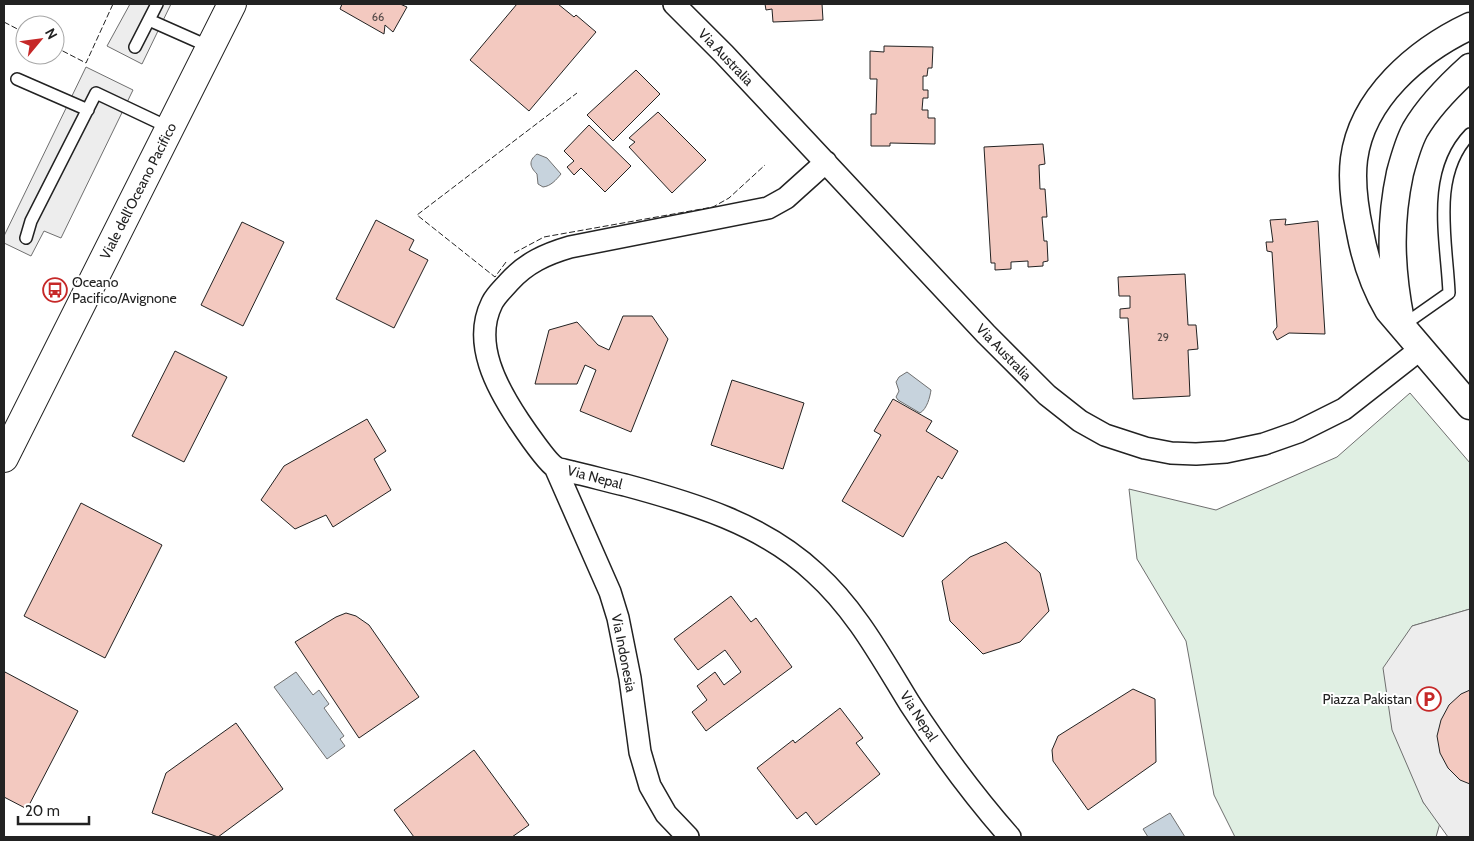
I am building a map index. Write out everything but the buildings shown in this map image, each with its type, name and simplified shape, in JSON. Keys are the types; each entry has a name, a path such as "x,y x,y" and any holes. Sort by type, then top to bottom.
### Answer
{"main road":[{"name":"Viale dell'Oceano Pacifico","path":"4,458 232,4"}],"street":[{"name":"Via Australia","path":"674,4 724,54 1047,396 1091,428 1105,435 1130,444 1171,453 1196,454 1226,452 1279,440 1344,409 1422,348"},
{"path":"1470,26 1437,44 1390,85 1373,107 1364,126 1357,146 1354,171 1357,216 1361,238 1379,294 1388,310 1470,406"},
{"path":"1402,326 1395,285 1391,237 1394,206 1402,165 1412,136 1419,124 1436,101 1470,66"},
{"name":"Via Nepal","path":"826,162 786,198 768,208 558,250 546,254 526,266 498,294 492,303 486,326 485,347 490,367 515,415 555,467 652,492 690,505 748,527 793,553 825,582 858,620 945,756 1010,837"},
{"name":"Via Indonesia","path":"555,467 610,592 618,618 630,678 640,752 650,786 666,814 688,837"}],"lane":[{"path":"135,47 157,4"},
{"path":"149,20 210,47"},
{"path":"17,80 88,110"},
{"path":"26,238 31,221 96,93 170,128"},
{"path":"1402,326 1449,293 1444,226 1445,194 1451,165 1470,134"}],"green space":[{"path":"1410,393 1470,463 1470,609 1412,626 1423,802 1440,823 1436,837 1235,837 1214,795 1186,641 1137,559 1129,489 1216,510 1337,457"}],"shaded area":[{"path":"130,4 171,4 142,64 107,46"},
{"path":"86,67 133,90 61,238 44,231 31,256 4,243 4,236"},
{"path":"537,154 547,158 561,174 553,182 543,187 538,184 537,174 531,162"},
{"path":"907,372 931,390 926,406 920,413 896,397 899,391 896,382 899,377"},
{"name":"Piazza Pakistan","path":"1470,609 1470,837 1448,837 1423,802 1392,730 1383,668 1412,626"},
{"path":"296,672 313,695 319,690 329,704 324,708 344,736 340,739 345,746 327,759 274,687"},
{"path":"1170,813 1185,837 1148,837 1143,829"}],"fence":[{"path":"65,52 86,63 113,4"},
{"path":"4,22 15,28"},
{"path":"506,262 495,277 417,215 577,93"},
{"path":"514,253 544,237 713,207 729,198 765,165"}],"place":[{"name":"Oceano Pacifico/Avignone","path":"55,290"},
{"name":"Piazza Pakistan","path":"1429,699"}]}
